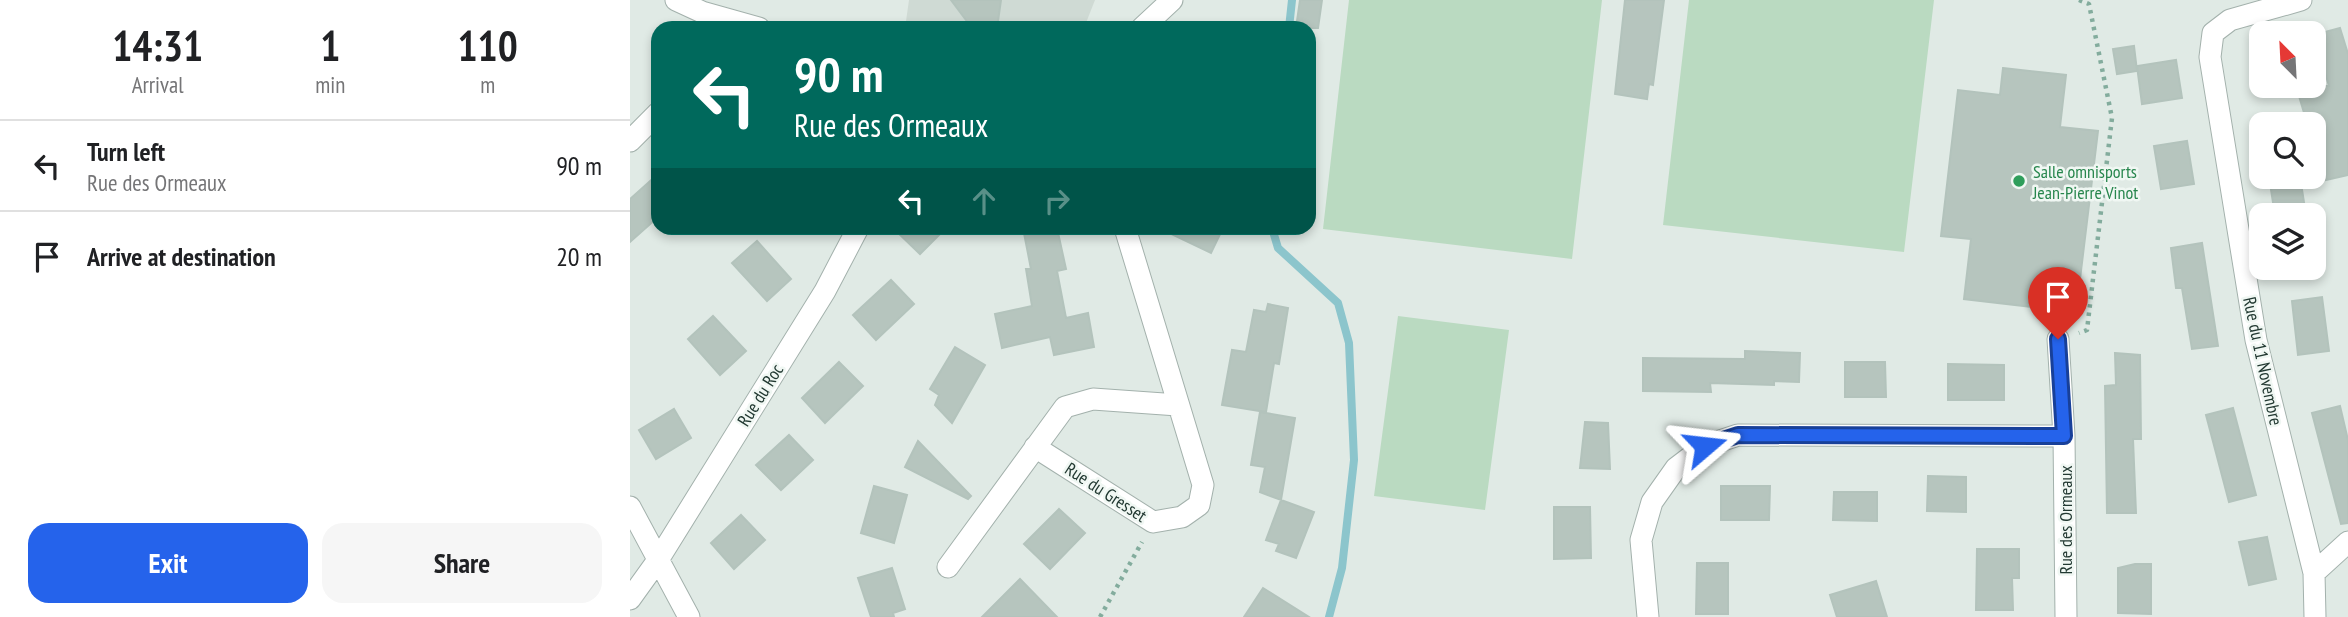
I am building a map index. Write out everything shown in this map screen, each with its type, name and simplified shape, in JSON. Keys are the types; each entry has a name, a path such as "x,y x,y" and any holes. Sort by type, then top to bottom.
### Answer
{"street":[{"path":"676,0 704,13 733,21"},
{"path":"1150,21 1172,0"},
{"name":"Rue du 11 Novembre","path":"2301,0 2230,20 2213,33 2210,57 2256,340 2314,573 2315,617"},
{"path":"630,141 651,120"},
{"name":"Rue du Roc","path":"630,599 658,560 825,291 854,235"},
{"name":"Rue du Gresset","path":"1035,447 1153,522 1182,517 1199,505 1203,485 1127,235"},
{"name":"Rue des Ormeaux","path":"2058,339 2064,436 2066,617"},
{"path":"948,566 1065,407 1094,399 1178,405"},
{"path":"1648,617 1641,540 1652,502 1676,468 1705,446 1738,435 2064,436"},
{"path":"630,507 689,617"},
{"path":"2314,573 2348,542"}],"path":[{"path":"2058,339 2087,330 2112,118 2088,5 2079,0"},
{"path":"1100,617 1153,522"}],"shaded area":[{"path":"909,0 1095,0 1087,21 906,21"}],"green space":[{"path":"1349,0 1602,0 1572,259 1323,229"},
{"path":"1689,0 1934,0 1904,252 1663,225"},
{"path":"1398,316 1509,330 1485,510 1374,496"}],"building":[{"path":"951,0 1001,0 998,21 967,21"},
{"path":"1300,0 1322,0 1318,28 1316,21 1297,21"},
{"path":"1625,0 1664,0 1653,85 1649,84 1647,99 1615,94"},
{"path":"2340,28 2348,54 2348,175 2326,180 2326,112 2304,112 2300,98 2326,98 2326,86 2329,86 2326,76 2326,32"},
{"path":"2134,46 2137,71 2117,74 2113,49"},
{"path":"2176,60 2182,98 2142,104 2137,66"},
{"name":"Salle omnisports Jean-Pierre Vinot","path":"2003,68 2066,75 2060,127 2098,131 2076,312 1964,299 1971,239 1941,236 1958,90 2000,95"},
{"path":"2187,141 2194,184 2161,189 2154,146"},
{"path":"651,180 651,223 630,242 630,199"},
{"path":"2271,189 2302,189 2304,203 2273,203"},
{"path":"900,235 939,235 920,254"},
{"path":"1024,235 1059,235 1066,269 1057,271 1066,318 1088,313 1094,347 1054,355 1050,337 1002,348 995,314 1032,306 1026,269 1031,269"},
{"path":"1174,235 1220,235 1211,253"},
{"path":"757,241 791,279 767,301 732,263"},
{"path":"2202,243 2218,346 2192,349 2182,288 2176,288 2171,248"},
{"path":"891,280 914,304 876,340 853,315"},
{"path":"2322,297 2329,351 2298,355 2292,301"},
{"path":"1268,304 1288,308 1279,364 1274,363 1266,412 1222,405 1232,350 1246,352 1254,310 1266,312"},
{"path":"713,316 746,351 720,375 688,339"},
{"path":"955,347 985,365 952,423 935,405 939,395 930,389"},
{"path":"1745,351 1800,353 1799,382 1774,381 1774,385 1710,383 1711,392 1643,391 1643,358 1745,359"},
{"path":"2115,353 2140,355 2141,439 2133,439 2136,513 2107,513 2105,386 2116,385"},
{"path":"839,362 863,386 825,423 802,398"},
{"path":"1845,362 1885,362 1886,397 1845,397"},
{"path":"1948,364 2004,365 2004,400 1948,400"},
{"path":"2340,406 2348,440 2348,523 2341,524 2312,413"},
{"path":"2233,408 2256,495 2229,502 2206,415"},
{"path":"674,409 691,438 656,459 639,430"},
{"path":"1260,412 1295,418 1281,500 1260,492 1265,467 1251,465"},
{"path":"1585,422 1608,423 1610,469 1580,468"},
{"path":"789,435 813,460 781,490 756,465"},
{"path":"918,441 971,496 968,499 905,467"},
{"path":"1928,476 1966,477 1966,512 1927,511"},
{"path":"874,486 907,495 894,543 861,533"},
{"path":"1721,486 1770,486 1769,520 1721,520"},
{"path":"1834,492 1877,492 1877,521 1833,520"},
{"path":"1281,500 1314,512 1296,558 1276,551 1279,544 1266,540"},
{"path":"1554,507 1590,507 1591,558 1554,559"},
{"path":"1059,509 1085,533 1050,569 1024,544"},
{"path":"741,515 765,540 734,569 711,543"},
{"path":"2267,537 2276,579 2249,585 2239,542"},
{"path":"1977,549 2019,549 2019,578 2012,578 2013,610 1976,610"},
{"path":"1697,563 1728,563 1728,614 1696,614"},
{"path":"2151,564 2151,614 2118,613 2118,568"},
{"path":"892,568 905,609 893,613 894,617 871,617 858,578"},
{"path":"1020,579 1057,617 982,617"},
{"path":"1876,581 1887,617 1837,617 1830,595"},
{"path":"1263,588 1309,617 1244,617"}],"waterway":[{"path":"1290,21 1292,0"},
{"path":"1274,235 1278,248 1338,303 1349,343 1354,460 1342,568 1329,617"}],"place":[{"name":"Salle omnisports Jean-Pierre Vinot","path":"2019,181"}],"route":[{"path":"1705,446 1738,435 2064,436 2058,339"}]}
